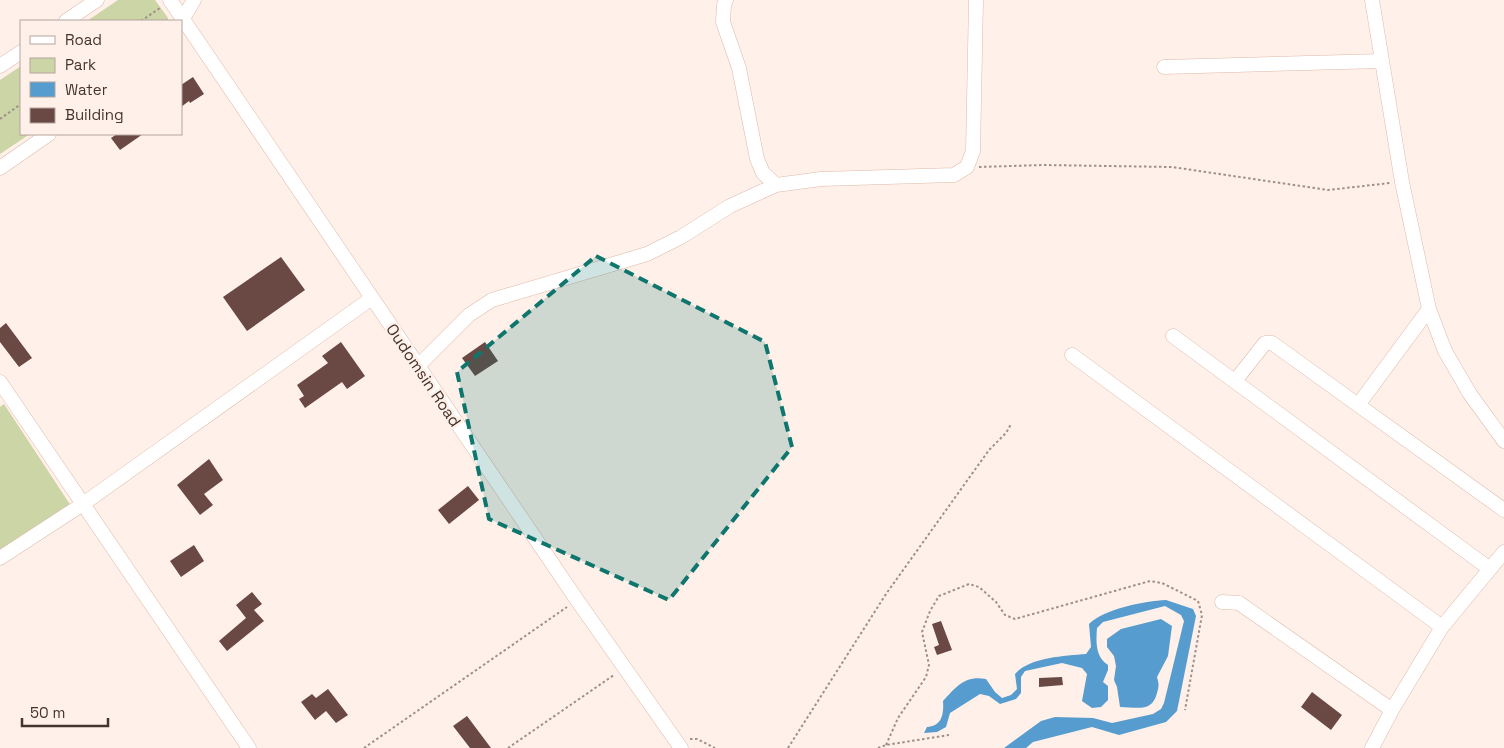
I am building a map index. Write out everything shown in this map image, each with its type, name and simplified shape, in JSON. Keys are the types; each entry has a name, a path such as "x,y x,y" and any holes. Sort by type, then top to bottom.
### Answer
{"street":[{"path":"67,20 97,0"},
{"name":"Oudomsin Road","path":"170,0 181,20"},
{"path":"182,21 194,0"},
{"path":"726,0 723,22 739,68 757,159 763,173 776,185"},
{"path":"418,366 469,315 492,300 647,254 682,237 730,206 776,185 821,179 954,175 967,167 973,151 976,0"},
{"path":"1372,0 1402,182 1429,309 1445,351 1470,394 1504,441"},
{"name":"Oudomsin Road","path":"182,21 577,600 678,744"},
{"path":"0,66 20,53"},
{"path":"1164,67 1382,61"},
{"path":"0,168 49,135"},
{"path":"0,558 83,504 372,298"},
{"path":"1358,405 1429,309"},
{"path":"1173,336 1490,568"},
{"path":"1235,382 1264,343 1272,343 1504,510"},
{"path":"1072,355 1442,627"},
{"path":"0,382 249,748"},
{"path":"1372,748 1392,710 1442,627 1504,552"},
{"path":"1222,602 1239,603 1392,710"}],"path":[{"path":"142,20 170,0"},
{"path":"0,119 20,105"},
{"path":"967,167 1043,165 1172,167 1328,190 1402,182"},
{"path":"788,748 886,594 989,450 1006,433 1010,424"},
{"path":"886,745 898,718 926,677 930,665 922,632 930,611 939,596 969,584 979,587 996,602 1005,615 1015,619 1150,581 1162,583 1198,601 1202,615 1185,710"},
{"path":"364,748 577,600"},
{"path":"508,748 624,668"},
{"path":"878,748 886,745 949,735"},
{"path":"678,744 697,739 715,748"}],"highlighted area":[{"path":"596,256 765,342 792,447 669,600 489,519 457,372"}],"green space":[{"path":"118,0 155,0 168,18 168,20 88,20"},
{"path":"20,67 20,135 28,135 0,154 0,80"},
{"path":"4,404 71,506 0,552 0,407"}],"water":[{"path":"1166,600 1193,609 1196,616 1177,711 1166,722 1119,735 1092,727 1033,742 1026,748 1004,748 1041,721 1055,717 1093,718 1112,723 1153,714 1161,709 1184,621 1181,615 1165,606 1103,622 1097,628 1099,653 1108,665 1103,682 1108,686 1108,700 1101,707 1092,708 1082,701 1087,674 1082,668 1062,663 1025,671 1021,677 1021,693 1016,699 1000,704 989,696 980,694 950,713 946,727 937,732 924,733 927,727 939,722 943,710 943,701 961,683 972,679 986,679 1002,698 1011,695 1017,689 1015,674 1021,668 1048,658 1086,654 1091,647 1089,624 1104,614 1147,602"},
{"path":"1161,619 1172,626 1168,656 1157,677 1158,687 1155,699 1152,704 1143,708 1120,707 1114,680 1116,666 1114,656 1107,647 1107,639 1121,629"}],"building":[{"path":"193,77 204,94 182,106 182,84"},
{"path":"116,135 142,135 120,150 111,138"},
{"path":"281,257 305,290 247,331 223,297"},
{"path":"6,323 32,358 19,367 0,342 0,328"},
{"path":"341,342 365,376 347,389 342,382 305,408 299,399 304,396 297,385 328,363 322,356"},
{"path":"485,342 498,361 475,376 462,358"},
{"path":"209,459 223,480 204,494 213,505 200,515 177,485"},
{"path":"468,486 479,500 449,524 438,510"},
{"path":"194,545 204,561 181,577 170,561"},
{"path":"252,592 262,604 254,610 264,621 227,651 219,641 246,618 236,605"},
{"path":"941,621 952,650 937,655 934,647 939,645 932,624"},
{"path":"1062,677 1063,685 1039,687 1039,678"},
{"path":"328,689 348,715 336,723 326,711 315,720 301,702 312,694 316,698"},
{"path":"1312,692 1342,715 1331,730 1301,707"},
{"path":"467,716 491,748 470,748 453,726"}]}
